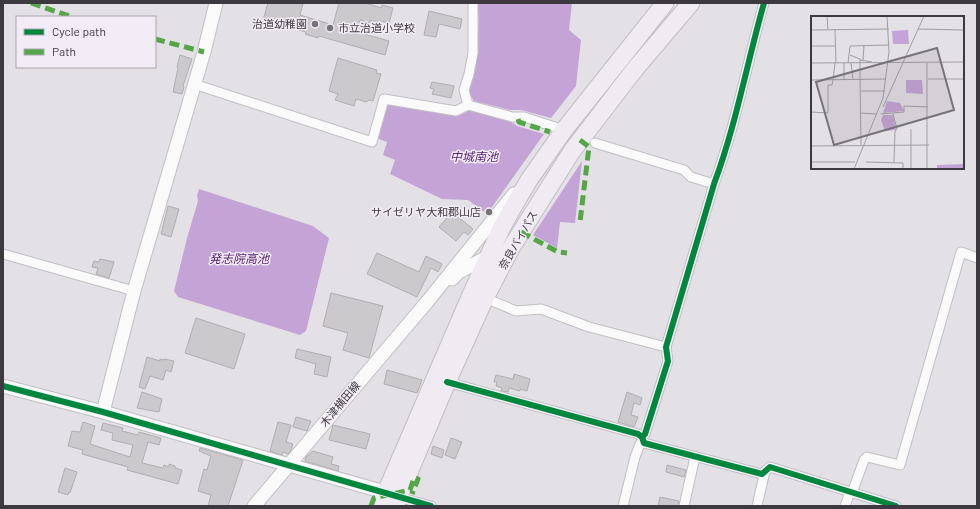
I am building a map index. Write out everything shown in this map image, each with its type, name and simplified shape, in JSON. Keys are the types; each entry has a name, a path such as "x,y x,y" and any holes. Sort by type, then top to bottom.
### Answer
{"highway":[{"name":"奈良バイパス","path":"389,500 501,228 556,129 665,3"},
{"name":"奈良バイパス","path":"389,500 447,382 485,298 511,248 572,151 635,69 691,3"}],"street":[{"path":"103,412 134,291 216,3"},
{"path":"468,105 464,90 473,53 473,3"},
{"path":"623,506 635,457 643,440 668,361 666,347 714,184 723,160 744,86 764,3"},
{"path":"194,84 372,142 384,99 456,111 468,105 556,129"},
{"path":"512,117 524,117 556,129"},
{"path":"595,143 684,170 691,177 714,184"},
{"name":"木津横田線","path":"254,506 427,302 521,185 529,180"},
{"name":"木津横田線","path":"427,302 459,272 488,257 503,245 546,191"},
{"path":"845,506 864,460 867,457 900,464 961,252 977,258"},
{"path":"3,254 134,291"},
{"path":"485,298 516,311 540,309 589,327 666,347"},
{"path":"447,382 638,434 643,440 695,457 762,474 770,467 896,506"},
{"path":"3,386 103,412 289,466 389,500 431,506"},
{"path":"684,506 695,457"},
{"path":"757,506 766,470"}],"water":[{"path":"477,3 572,3 569,30 581,40 576,86 551,118 521,110 510,110 474,101 468,92 478,37 479,25"},
{"name":"中城南池","path":"388,102 458,116 470,110 510,121 517,126 544,134 487,214 468,200 442,199 390,174 395,160 383,155 387,142 376,138"},
{"path":"582,161 575,223 560,222 557,248 533,235"},
{"name":"発志院高池","path":"199,189 313,226 329,238 306,331 300,335 178,297 174,291 198,201 197,195"}],"building":[{"path":"268,3 303,4 300,15 333,25 339,3 366,3 381,8 382,5 393,8 389,23 380,21 380,23 370,20 370,23 360,20 357,32 389,41 385,55 319,36 318,38 305,34 306,32 263,20"},
{"path":"429,11 462,19 460,29 439,24 436,37 424,35"},
{"path":"180,55 192,59 183,86 182,94 173,92"},
{"path":"338,58 377,70 376,73 381,74 373,101 369,100 366,102 356,99 354,106 335,100 338,94 329,91"},
{"path":"432,82 454,86 451,98 432,94 434,89 430,88"},
{"path":"168,206 179,209 171,237 161,234"},
{"path":"452,212 473,229 468,235 464,232 456,241 439,227"},
{"path":"377,253 419,272 426,256 442,264 438,272 431,268 417,297 367,274"},
{"path":"100,259 114,262 109,278 96,274 98,268 92,267 94,261 99,262"},
{"path":"331,293 383,306 369,358 343,350 348,333 323,326"},
{"path":"196,318 245,334 234,369 185,353"},
{"path":"297,349 331,357 327,377 314,374 316,364 295,358"},
{"path":"147,357 160,361 160,359 164,359 174,361 171,372 166,370 163,380 150,376 145,389 139,387"},
{"path":"387,370 422,380 417,393 384,384"},
{"path":"514,374 530,379 527,391 509,388 508,392 501,391 502,388 496,386 497,382 494,382 496,375 513,379"},
{"path":"142,392 162,399 159,412 137,408"},
{"path":"627,392 642,398 640,405 634,403 631,415 638,417 634,427 618,422"},
{"path":"296,417 311,421 307,431 293,427"},
{"path":"83,422 95,426 90,444 130,457 133,445 112,440 113,433 101,430 103,423 123,428 122,431 138,435 139,432 161,438 159,445 148,442 142,463 163,468 164,465 169,467 169,464 182,470 178,484 127,470 128,467 82,454 83,450 68,446 72,431 80,432"},
{"path":"278,422 291,425 286,442 293,444 288,454 283,452 282,455 270,451"},
{"path":"333,425 370,434 366,449 329,440"},
{"path":"451,438 462,442 455,459 445,455"},
{"path":"433,446 444,450 442,458 431,454"},
{"path":"200,448 243,460 228,506 208,506 211,495 198,491 204,469 207,470 211,456 199,451"},
{"path":"313,451 333,457 331,464 339,466 338,471 305,461 306,457"},
{"path":"667,465 686,470 684,477 666,472"},
{"path":"65,468 77,472 68,495 58,492"},
{"path":"660,497 679,501 678,506 658,506"}],"marked path":[{"path":"31,3 69,16"},
{"path":"156,39 204,52"},
{"path":"518,119 519,122 550,132"},
{"path":"580,140 589,147 580,222"},
{"path":"521,232 558,252 567,253"},
{"path":"371,506 374,498 410,490 414,478 418,479 412,494"}],"cycle path":[{"path":"642,437 645,434 668,361 666,347 714,184 729,139 764,3"},
{"path":"447,382 638,434 642,437 644,443 762,474 770,467 896,506"},
{"path":"3,386 103,412 431,506"}],"place":[{"name":"治道幼稚園","path":"315,24"},
{"name":"市立治道小学校","path":"330,28"},
{"name":"サイゼリヤ大和郡山店","path":"489,212"}]}
